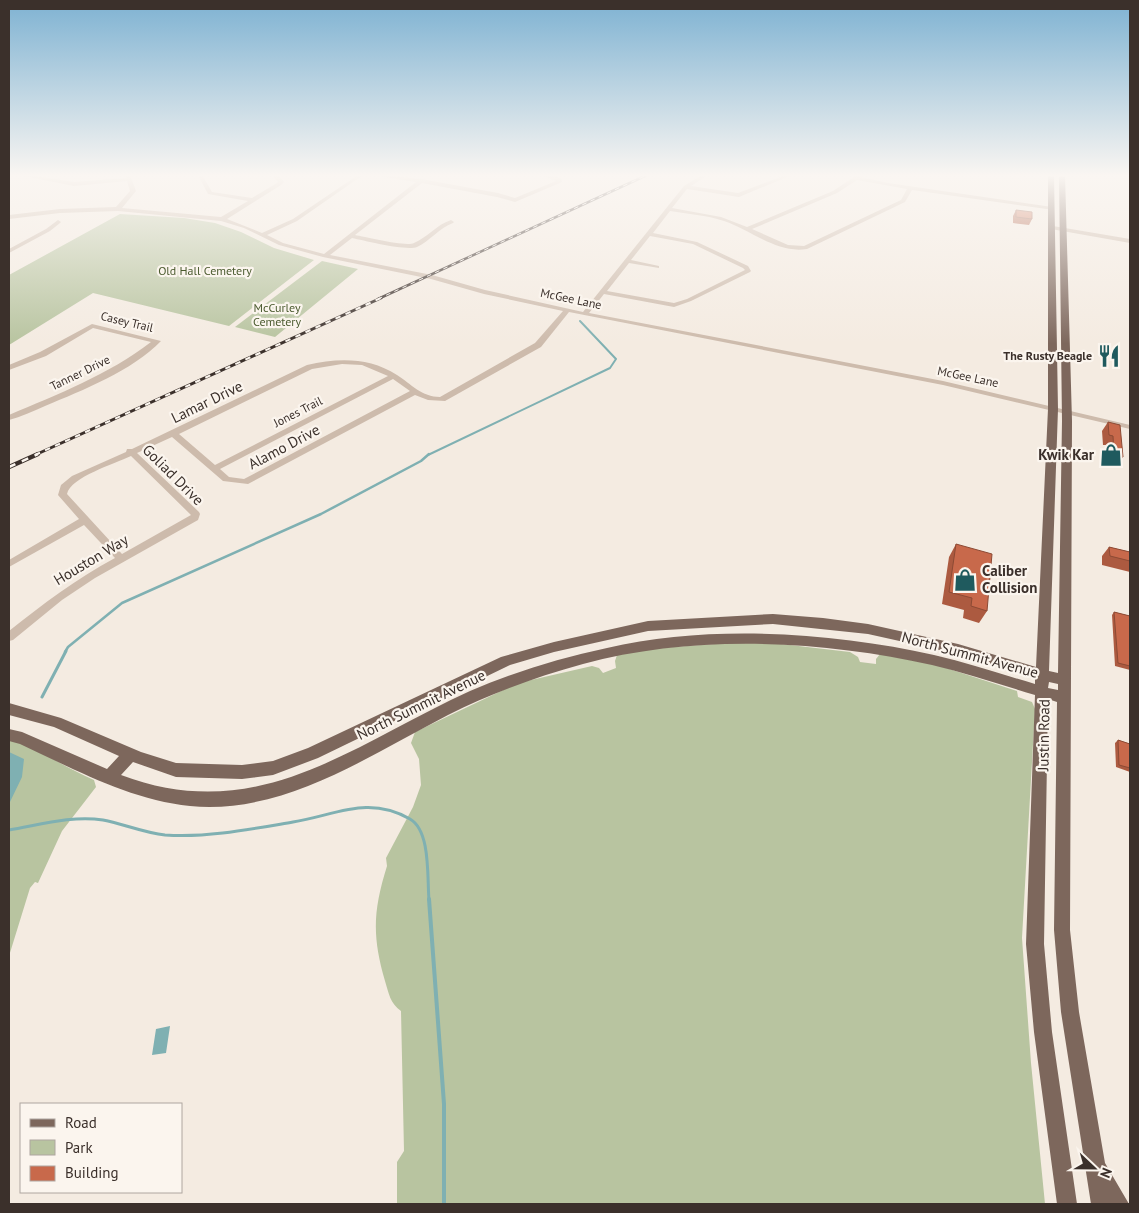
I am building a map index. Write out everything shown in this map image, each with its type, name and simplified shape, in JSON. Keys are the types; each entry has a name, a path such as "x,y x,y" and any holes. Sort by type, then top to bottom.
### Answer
{"main road":[{"name":"Justin Road","path":"1053,232 1051,310 1053,409 1042,674 1035,944 1042,1032 1067,1204"},
{"name":"Justin Road","path":"1064,232 1066,412 1062,930 1070,1012 1101,1204"},
{"path":"1051,310 1066,313"},
{"name":"North Summit Avenue","path":"9,709 56,722 130,754 176,770 242,772 273,768 313,753 506,661 600,636 648,626 773,619 868,629 958,649 1042,674 1065,690"},
{"path":"868,629 872,649"},
{"path":"600,636 605,654"},
{"name":"North Summit Avenue","path":"9,735 22,738 110,778 158,793 192,800 235,798 286,787 320,774 477,695 546,670 605,654 689,639 817,641 872,649 959,666 1042,692 1065,690"},
{"path":"386,719 394,736"},
{"path":"110,778 130,754"},
{"path":"1093,1163 1119,1204"}],"street":[{"path":"9,251 45,232"},
{"name":"McGee Lane","path":"254,232 292,247 325,256 432,278 567,310 976,390 1130,427"},
{"path":"262,235 269,232"},
{"path":"325,256 356,232"},
{"path":"350,236 410,247 417,245 432,232"},
{"path":"585,314 652,232"},
{"path":"754,232 782,245 801,249 838,232"},
{"path":"1074,232 1130,241"},
{"path":"603,292 674,305 689,300 748,271 746,267 702,246 650,234"},
{"path":"627,261 657,267"},
{"name":"Lamar Drive","path":"120,559 62,495 64,487 75,478 173,434 310,367 326,363 366,363 393,376 414,392 431,400 442,399 538,345 567,310"},
{"name":"Casey Trail","path":"9,368 43,354 92,326 157,340"},
{"name":"Tanner Drive","path":"9,418 112,372 157,340"},
{"name":"Jones Trail","path":"214,469 393,376"},
{"name":"Alamo Drive","path":"173,434 226,479 245,482 414,392"},
{"name":"Goliad Drive","path":"130,452 196,514 195,518"},
{"name":"Houston Way","path":"9,637 59,597 120,559 195,518"},
{"path":"9,564 85,520"}],"green space":[{"name":"Old Hall Cemetery","path":"88,232 240,232 274,248 314,260 229,326 93,293 9,345 9,275"},
{"name":"McCurley Cemetery","path":"322,261 358,269 275,337 235,327"},
{"path":"756,641 850,652 858,657 860,662 876,664 876,659 880,654 937,665 1017,691 1018,697 1032,702 1035,709 1022,938 1031,1063 1045,1204 397,1204 397,1162 404,1151 401,1011 392,1001 385,981 378,950 376,924 379,897 387,866 386,858 413,807 421,785 419,759 411,743 415,732 518,683 592,666 599,668 603,673 616,668 615,661 617,655 646,649"},
{"path":"9,739 94,780 96,787 62,831 38,883 35,882 30,888 9,956"}],"water":[{"path":"9,752 24,759 22,777 9,804"},
{"path":"170,1026 166,1053 152,1055 156,1029"}],"building":[{"path":"1108,422 1120,425 1123,457 1114,455 1113,436 1109,435"},
{"name":"Caliber Collision","path":"956,544 992,554 987,611 971,606 972,598 949,592"},
{"path":"1109,547 1130,552 1130,561 1110,556"},
{"path":"1114,612 1130,616 1130,666 1118,663"},
{"path":"1118,740 1130,744 1130,768 1119,765"}],"waterway":[{"path":"428,455 610,368 616,359 580,321"},
{"path":"65,652 68,647 122,603 321,514 421,461 429,454"},
{"path":"42,697 66,651"},
{"path":"9,830 56,821 91,819 103,820 157,834 181,836 262,827 352,809 380,808 410,819 417,825 422,834 427,856 429,900"},
{"path":"429,899 444,1104 444,1204"}],"railway":[{"path":"378,299 524,232"},
{"path":"35,455 381,298"},
{"path":"9,467 38,454"}],"place":[{"name":"The Rusty Beagle","path":"1109,356"},
{"name":"Kwik Kar","path":"1111,455"},
{"name":"Caliber Collision","path":"965,580"}]}
